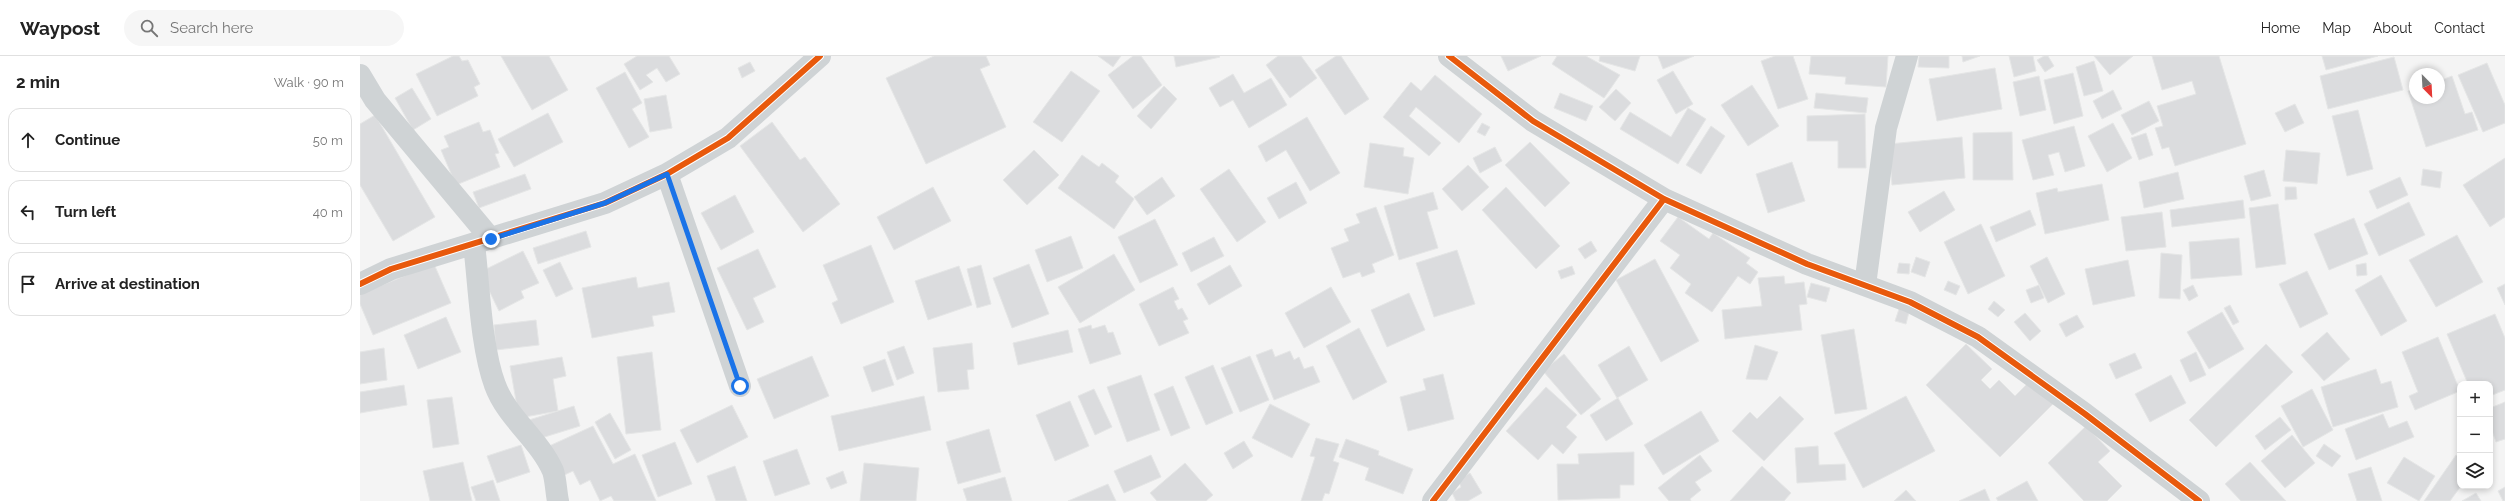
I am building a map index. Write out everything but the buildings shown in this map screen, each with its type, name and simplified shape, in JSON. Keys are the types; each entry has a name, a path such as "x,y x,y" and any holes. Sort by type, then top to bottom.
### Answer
{"street":[{"path":"360,284 391,269 605,203 667,174 728,138 820,56"},
{"path":"1449,56 1533,121 1664,199 1807,264 1910,302 1978,337 2085,414 2199,501"},
{"path":"1865,285 1886,128 1907,56"},
{"path":"360,75 375,100 482,242 487,349 495,386 512,414 536,445 553,472 558,501"},
{"path":"667,174 740,386"},
{"path":"1433,501 1664,199"}],"cycle path":[{"path":"360,284 391,269 605,203 667,174 728,138 820,56"},
{"path":"1449,56 1533,121 1664,199 1807,264 1910,302 1978,337 2085,414 2199,501"},
{"path":"1433,501 1664,199"}],"route":[{"path":"491,239 605,203 667,174 740,386"}]}
